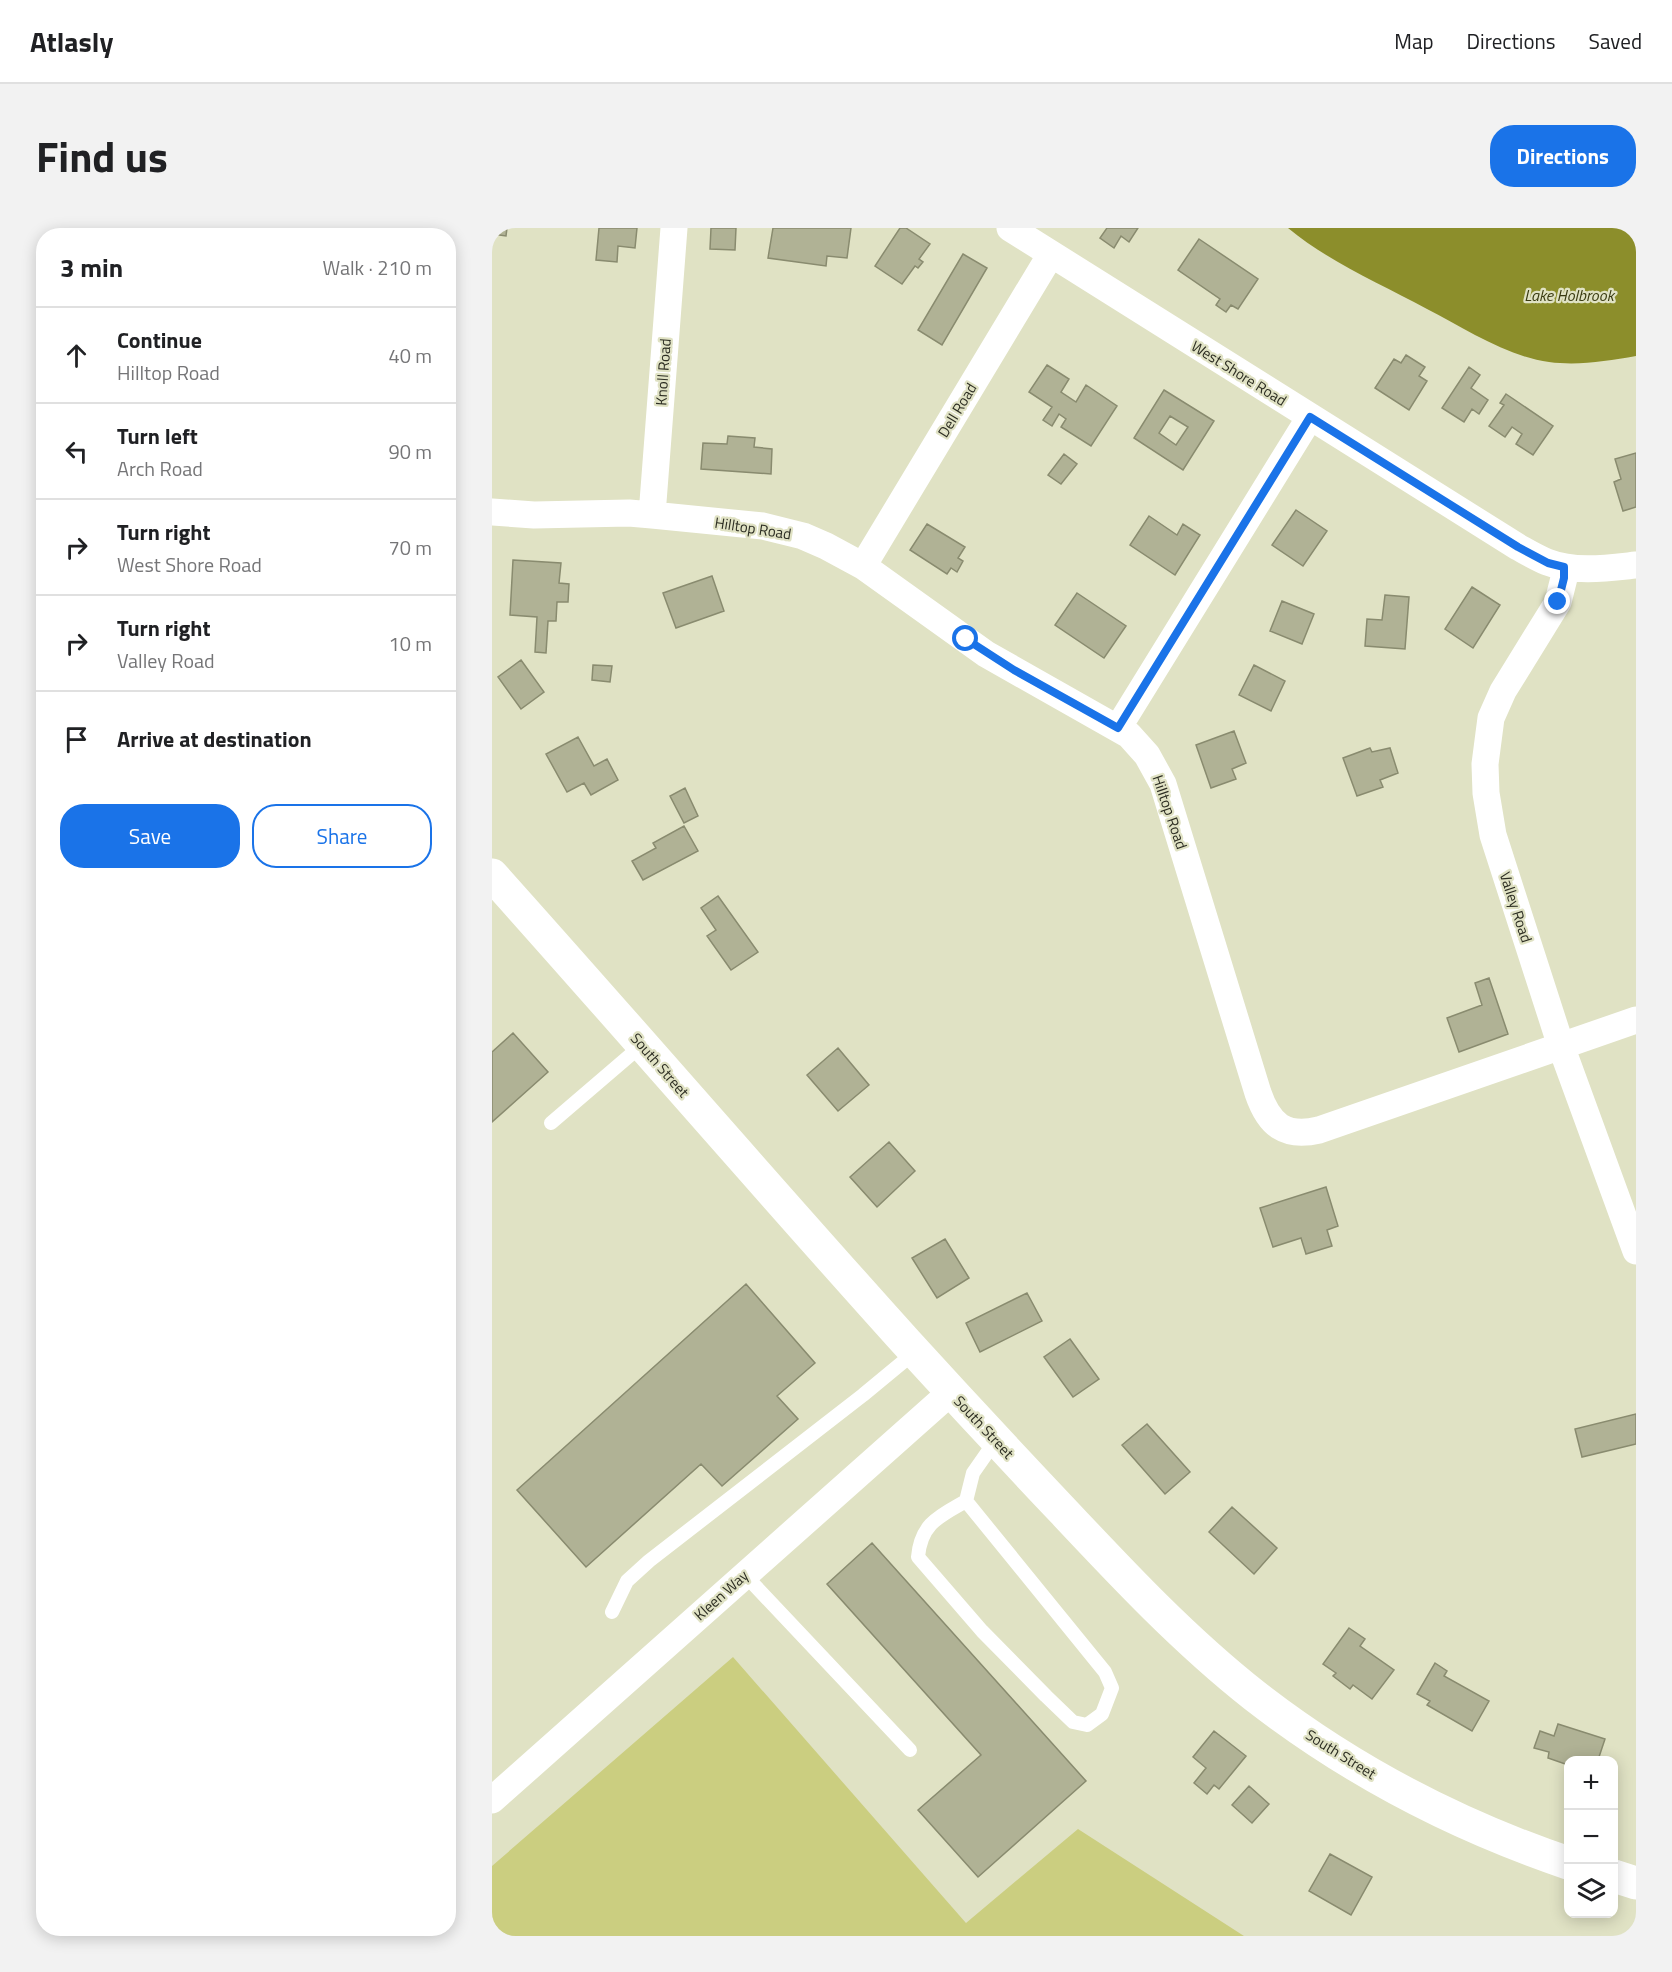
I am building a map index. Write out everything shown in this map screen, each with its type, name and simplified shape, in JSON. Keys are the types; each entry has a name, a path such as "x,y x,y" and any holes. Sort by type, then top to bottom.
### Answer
{"main road":[{"name":"South Street","path":"492,875 951,1392 1177,1630 1230,1676 1282,1716 1372,1774 1432,1807 1498,1837 1564,1861"},
{"path":"1618,1877 1636,1882"}],"street":[{"name":"Knoll Road","path":"652,515 674,228"},
{"name":"West Shore Road","path":"1010,228 1518,547 1548,563 1564,567 1596,568 1636,565"},
{"name":"Dell Road","path":"863,566 1051,254"},
{"path":"1118,728 1310,417"},
{"name":"Hilltop Road","path":"492,512 534,515 629,513 763,526 784,531 826,546 863,566 986,654 1129,735 1147,755 1162,784 1258,1093 1266,1112 1281,1128 1299,1133 1319,1130 1636,1020"},
{"name":"Valley Road","path":"1564,567 1564,578 1558,602 1497,704 1488,732 1485,764 1486,794 1493,835 1561,1046 1636,1251"},
{"name":"Kleen Way","path":"492,1800 951,1392"}],"lane":[{"path":"551,1123 642,1045"},
{"path":"612,1612 627,1581 649,1561 915,1352"},
{"path":"966,1501 1105,1672 1112,1688 1102,1714 1087,1725 1073,1722 1046,1696 982,1631 918,1557 919,1545 932,1521 966,1501 973,1473 996,1440"},
{"path":"744,1575 910,1750"}],"green space":[{"path":"733,1657 966,1923 1078,1829 1244,1936 503,1936 492,1931 492,1866"}],"water":[{"name":"Lake Holbrook","path":"1288,228 1636,228 1636,356 1571,363 1549,362 1518,354 1486,341 1356,272"}],"building":[{"path":"492,228 507,228 506,236 492,234"},
{"path":"599,228 637,228 635,248 618,246 617,262 596,260"},
{"path":"711,228 736,228 735,250 710,249"},
{"path":"773,228 851,228 847,258 827,256 826,266 768,258"},
{"path":"900,228 906,228 930,244 919,259 923,262 918,268 915,266 902,284 875,266"},
{"path":"1107,228 1138,228 1129,242 1121,236 1114,248 1100,238"},
{"path":"1199,239 1258,279 1238,309 1231,305 1226,312 1216,305 1220,299 1178,270"},
{"path":"963,254 987,268 942,345 918,330"},
{"path":"1406,355 1425,367 1419,376 1427,381 1409,410 1375,388 1394,359 1401,363"},
{"path":"1047,365 1069,379 1061,392 1076,402 1086,385 1117,406 1091,446 1061,427 1066,419 1059,414 1052,426 1043,420 1052,407 1029,392"},
{"path":"1469,367 1480,375 1471,388 1488,400 1479,414 1472,409 1464,422 1442,408"},
{"path":"1164,390 1214,421 1183,470 1134,438","holes":["1170,416 1188,427 1176,445 1159,433"]},
{"path":"1506,394 1553,426 1533,455 1516,444 1522,434 1512,427 1505,437 1489,426 1504,405 1500,403"},
{"path":"728,436 755,438 754,447 772,449 771,474 701,469 703,443 727,444"},
{"path":"1636,453 1636,507 1623,511 1614,482 1621,479 1615,459"},
{"path":"1064,454 1077,464 1061,484 1048,475"},
{"path":"1296,510 1327,531 1303,566 1272,545"},
{"path":"1149,516 1177,535 1183,524 1200,535 1175,575 1130,545"},
{"path":"927,524 965,547 958,558 963,561 957,572 951,568 947,574 910,550"},
{"path":"513,560 561,563 559,583 569,584 568,602 557,602 556,621 548,621 546,653 535,652 537,617 510,615"},
{"path":"712,576 724,611 676,628 663,593"},
{"path":"1472,587 1500,605 1473,648 1445,629"},
{"path":"1077,593 1126,626 1104,658 1055,625"},
{"path":"1385,595 1409,597 1405,649 1365,646 1367,619 1382,620"},
{"path":"1282,601 1314,614 1302,644 1270,631"},
{"path":"521,660 544,692 521,709 498,677"},
{"path":"593,665 612,666 610,682 592,680"},
{"path":"1254,665 1285,681 1271,711 1239,695"},
{"path":"1234,731 1246,763 1232,769 1236,779 1211,788 1196,745"},
{"path":"578,737 594,766 607,759 618,780 591,795 584,783 567,792 546,754"},
{"path":"1370,748 1372,752 1390,748 1398,773 1380,780 1383,787 1357,796 1343,758"},
{"path":"685,788 698,816 684,823 670,796"},
{"path":"684,826 698,851 643,880 632,861 656,848 653,843"},
{"path":"718,896 758,952 731,970 707,936 716,930 701,908"},
{"path":"1489,978 1508,1034 1459,1052 1447,1018 1482,1005 1475,983"},
{"path":"513,1033 548,1072 492,1122 492,1052"},
{"path":"838,1048 869,1085 838,1111 807,1075"},
{"path":"889,1142 915,1171 877,1207 850,1177"},
{"path":"1326,1187 1338,1226 1327,1230 1332,1246 1306,1254 1301,1238 1273,1247 1260,1208"},
{"path":"945,1239 969,1278 937,1298 912,1258"},
{"path":"746,1284 815,1363 777,1396 798,1419 722,1486 701,1464 586,1567 517,1490"},
{"path":"1027,1293 1042,1321 980,1352 966,1323"},
{"path":"1070,1339 1099,1379 1073,1397 1044,1357"},
{"path":"1636,1414 1636,1444 1582,1457 1575,1429"},
{"path":"1147,1424 1190,1472 1165,1494 1122,1445"},
{"path":"1232,1507 1277,1548 1254,1574 1209,1532"},
{"path":"872,1543 1086,1781 978,1877 918,1810 981,1755 827,1584"},
{"path":"1349,1628 1365,1639 1360,1646 1394,1670 1372,1699 1353,1685 1350,1689 1333,1676 1336,1673 1323,1664"},
{"path":"1435,1663 1447,1671 1444,1676 1489,1701 1472,1731 1427,1705 1430,1701 1417,1694"},
{"path":"1558,1724 1605,1739 1599,1756 1564,1756 1564,1764 1548,1758 1549,1752 1534,1748 1540,1731 1554,1736"},
{"path":"1214,1731 1246,1756 1219,1789 1214,1785 1207,1794 1194,1783 1206,1768 1193,1757"},
{"path":"1249,1786 1269,1804 1252,1823 1232,1805"},
{"path":"1330,1854 1372,1877 1351,1915 1309,1891"}],"route":[{"path":"966,639 986,654 1118,728 1310,417 1518,547 1548,563 1564,567 1562,591 1558,602"}]}
